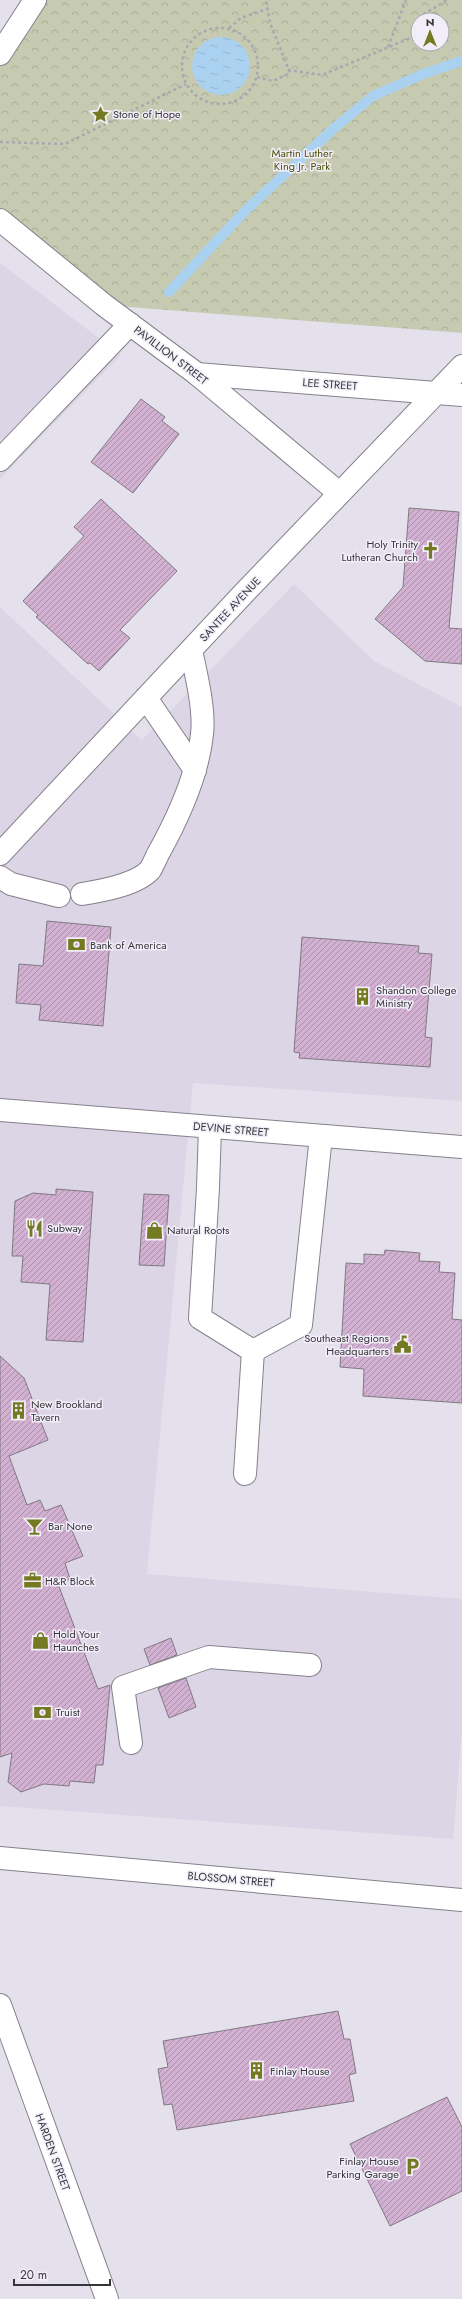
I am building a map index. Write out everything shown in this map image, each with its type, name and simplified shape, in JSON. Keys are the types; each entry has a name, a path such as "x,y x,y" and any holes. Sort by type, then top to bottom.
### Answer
{"street":[{"path":"0,54 35,0"},
{"name":"PAVILLION STREET","path":"0,220 130,324 197,374 339,494"},
{"path":"0,460 130,324"},
{"name":"SANTEE AVENUE","path":"0,854 191,650 462,366"},
{"name":"LEE STREET","path":"197,374 462,395"},
{"path":"82,894 115,887 150,870 169,834 195,770 202,733 198,683 191,650"},
{"path":"146,698 195,770"},
{"path":"0,877 11,884 59,896"},
{"name":"DEVINE STREET","path":"0,1110 462,1147"},
{"path":"210,1127 200,1318 253,1351"},
{"path":"253,1351 301,1325 321,1136"},
{"path":"245,1474 253,1351"},
{"path":"131,1743 123,1687 209,1657 310,1665"},
{"name":"BLOSSOM STREET","path":"0,1858 462,1900"},
{"name":"HARDEN STREET","path":"0,2005 107,2299"}],"path":[{"path":"257,77 273,80 290,73 278,47 267,9 266,0"},
{"path":"388,48 406,0"},
{"path":"427,12 446,0"},
{"path":"229,28 241,18 267,9"},
{"path":"229,28 240,33 250,41 256,52 259,65 257,77 251,89 241,98 230,103 217,104 199,98 186,84 181,72 181,60 186,48 193,38 210,29 229,28"},
{"path":"288,70 322,75 410,38"},
{"path":"0,142 65,144 186,84"}],"shaded area":[{"path":"0,263 121,355 0,479"},
{"path":"294,584 374,661 462,707 462,1101 193,1083 147,1574 462,1599 462,1730 453,1839 0,1806 0,607 142,740"}],"green space":[{"name":"Martin Luther King Jr. Park","path":"35,0 462,0 462,333 104,305 0,220 0,54"}],"water":[{"path":"221,37 237,42 245,50 250,66 245,82 237,90 221,95 205,90 197,82 192,66 197,50 205,42"}],"building":[{"path":"141,399 165,417 162,421 179,434 133,493 91,462"},
{"path":"101,499 177,571 120,630 130,638 99,671 90,663 88,664 36,617 38,615 23,601 84,536 74,527"},
{"name":"Holy Trinity Lutheran Church","path":"409,508 459,512 449,628 462,629 462,664 425,661 375,619 403,587"},
{"name":"Bank of America","path":"47,921 111,927 103,1026 39,1020 41,1005 16,1003 19,964 43,966"},
{"name":"Shandon College Ministry","path":"302,937 419,946 418,953 432,954 425,1037 432,1038 430,1067 299,1058 300,1053 294,1052"},
{"path":"56,1189 93,1192 83,1342 46,1340 50,1284 21,1282 23,1256 12,1256 15,1201 33,1193 56,1195"},
{"name":"Natural Roots","path":"144,1194 169,1195 164,1266 139,1265"},
{"name":"Southeast Regions Headquarters","path":"385,1250 420,1253 419,1261 440,1262 439,1272 455,1273 452,1319 462,1320 462,1403 363,1396 364,1369 340,1367 346,1263 364,1264 364,1254 384,1255"},
{"path":"0,1356 24,1378 48,1440 9,1456 27,1505 40,1500 45,1511 61,1505 83,1556 65,1563 70,1579 58,1584 98,1689 110,1685 103,1765 96,1765 94,1783 70,1781 69,1786 44,1784 21,1792 8,1782 12,1753 0,1757"},
{"path":"171,1638 177,1655 150,1665 144,1649"},
{"path":"186,1678 196,1707 169,1718 158,1688"},
{"name":"Finlay House","path":"338,2011 344,2039 350,2039 356,2073 349,2075 354,2101 177,2130 172,2104 164,2105 158,2069 168,2067 163,2041"},
{"name":"Finlay House Parking Garage","path":"447,2097 462,2127 462,2191 390,2226 350,2144"}],"waterway":[{"path":"169,292 245,211 333,129 373,96 423,74 462,61"}],"place":[{"name":"Stone of Hope","path":"100,114"},
{"name":"Holy Trinity Lutheran Church","path":"431,550"},
{"name":"Bank of America","path":"77,945"},
{"name":"Shandon College Ministry","path":"363,996"},
{"name":"Subway","path":"34,1228"},
{"name":"Natural Roots","path":"154,1230"},
{"name":"Southeast Regions Headquarters","path":"402,1344"},
{"name":"New Brookland Tavern","path":"18,1410"},
{"name":"Bar None","path":"35,1526"},
{"name":"H&R Block","path":"32,1581"},
{"name":"Hold Your Haunches","path":"40,1640"},
{"name":"Truist","path":"43,1712"},
{"name":"Finlay House","path":"257,2071"},
{"name":"Finlay House Parking Garage","path":"412,2167"}]}
